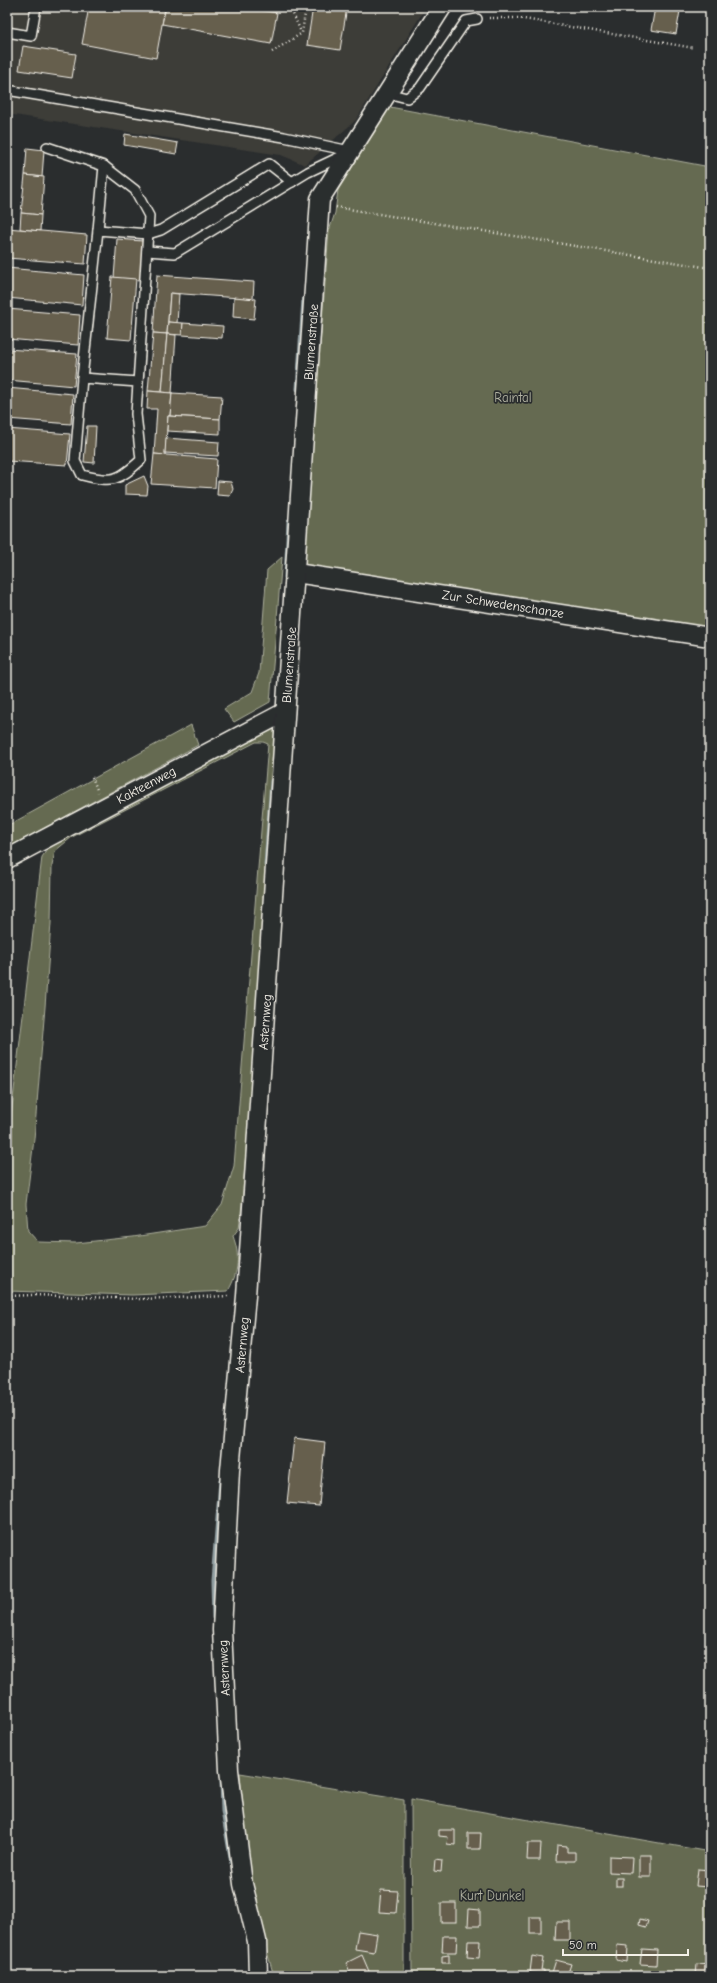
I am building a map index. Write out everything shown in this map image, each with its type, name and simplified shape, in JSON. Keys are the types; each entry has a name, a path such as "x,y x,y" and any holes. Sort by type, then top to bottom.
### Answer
{"street":[{"name":"Blumenstraße","path":"285,712 296,573 320,199 442,7"},
{"name":"Zur Schwedenschanze","path":"296,573 710,637"},
{"name":"Kakteenweg","path":"7,859 285,712"},
{"name":"Asternweg","path":"258,1976 256,1941 243,1884 229,1770 222,1630 230,1470 246,1296 285,712"}],"lane":[{"path":"7,32 31,36 36,7"},
{"path":"387,93 407,98 420,88 466,22 477,19"},
{"path":"7,90 284,137 350,152"},
{"path":"47,147 104,166 135,190 149,216 136,414 141,460 123,477 102,480 82,475 75,461 104,166"},
{"path":"147,251 175,253 292,182 350,152"},
{"path":"98,230 148,234 161,230 269,164 292,182"},
{"path":"82,378 138,382"}],"path":[{"path":"290,7 302,33"},
{"path":"272,52 302,33 306,7"},
{"path":"477,19 518,18 694,48"},
{"path":"320,199 330,206 710,268"},
{"path":"7,1296 34,1295 140,1299 246,1296"}],"shaded area":[{"path":"7,7 426,7 356,120 305,165 281,155 7,114"}],"green space":[{"name":"Raintal","path":"390,107 710,167 710,631 303,566 329,231 335,213 338,190"},
{"path":"282,557 270,702 234,722 224,709 252,692 259,673 267,570"},
{"path":"191,725 198,745 7,848 7,826"},
{"path":"274,728 278,733 268,822 261,955 242,1204 239,1228 233,1236 237,1250 237,1264 232,1284 228,1291 132,1295 7,1291 7,1149 42,857 53,841","holes":["256,742 268,744 234,1166 222,1205 205,1226 133,1237 76,1243 38,1242 28,1231 26,1204 34,1139 45,1007 51,923 52,866 55,851 72,837"]},
{"path":"240,1773 404,1800 404,1976 272,1976 273,1973 250,1890"},
{"name":"Kurt Dunkel","path":"411,1799 710,1852 710,1976 412,1976"}],"building":[{"path":"89,7 165,8 156,58 82,44"},
{"path":"166,7 243,7 277,13 271,44 162,24"},
{"path":"313,7 347,7 340,50 307,45"},
{"path":"655,7 680,11 676,34 651,30"},
{"path":"23,46 76,54 72,78 19,70"},
{"path":"125,134 178,143 176,154 124,145"},
{"path":"27,148 44,150 42,177 25,175"},
{"path":"25,175 44,177 41,215 21,213"},
{"path":"21,213 41,215 40,231 20,229"},
{"path":"7,228 87,235 85,264 7,258"},
{"path":"117,239 143,241 140,280 114,278"},
{"path":"7,268 84,275 82,305 7,298"},
{"path":"157,275 254,282 253,299 170,293 167,334 153,333"},
{"path":"112,277 136,279 131,340 107,338"},
{"path":"170,293 179,294 177,323 168,322"},
{"path":"234,297 256,299 254,319 233,317"},
{"path":"7,309 80,315 78,345 7,339"},
{"path":"168,322 183,323 182,335 167,334"},
{"path":"183,323 223,326 222,338 182,335"},
{"path":"153,333 167,334 162,392 148,391"},
{"path":"167,334 176,335 172,393 162,392"},
{"path":"7,349 77,354 74,386 7,380"},
{"path":"7,388 73,394 71,424 7,419"},
{"path":"148,391 172,393 170,416 168,416 165,455 154,454 157,409 147,409"},
{"path":"172,393 222,396 220,419 170,416"},
{"path":"168,416 220,419 220,434 167,431"},
{"path":"87,426 96,426 94,463 84,462"},
{"path":"7,429 70,434 67,465 7,461"},
{"path":"166,438 219,442 218,456 165,453"},
{"path":"154,454 217,459 215,488 151,484"},
{"path":"144,476 148,486 147,495 125,494 125,485"},
{"path":"218,481 231,482 233,489 230,496 217,495"},
{"path":"294,1438 325,1442 319,1506 287,1503"},
{"path":"439,1830 455,1830 455,1845 447,1844 448,1837 439,1836"},
{"path":"468,1833 481,1833 480,1849 468,1849"},
{"path":"528,1843 541,1843 540,1860 527,1860"},
{"path":"557,1845 567,1846 567,1852 575,1852 575,1861 556,1861"},
{"path":"639,1855 651,1855 651,1877 639,1877"},
{"path":"609,1856 632,1857 631,1873 609,1872"},
{"path":"435,1859 442,1860 441,1872 434,1871"},
{"path":"698,1869 710,1870 708,1887 696,1886"},
{"path":"616,1878 622,1878 622,1886 616,1886"},
{"path":"381,1890 398,1891 396,1913 379,1912"},
{"path":"441,1903 456,1903 456,1922 441,1922"},
{"path":"469,1909 480,1910 480,1926 468,1926"},
{"path":"530,1917 541,1917 541,1933 530,1933"},
{"path":"640,1919 648,1921 646,1927 639,1925"},
{"path":"556,1922 570,1922 570,1940 555,1940"},
{"path":"358,1931 377,1934 374,1952 355,1949"},
{"path":"443,1936 457,1936 456,1952 442,1952"},
{"path":"468,1941 480,1941 479,1958 467,1957"},
{"path":"617,1945 628,1946 627,1962 616,1960"},
{"path":"642,1949 657,1950 656,1965 640,1964"},
{"path":"362,1955 371,1976 352,1976 346,1963"},
{"path":"449,1955 449,1963 442,1963 442,1956"},
{"path":"532,1956 543,1958 541,1970 544,1970 544,1974 530,1972"},
{"path":"556,1960 571,1964 567,1976 551,1976"},
{"path":"697,1964 710,1965 710,1976 696,1976"}],"waterway":[{"path":"298,389 304,299"},
{"path":"286,577 289,521"},
{"path":"266,865 272,781"},
{"path":"214,1618 213,1581 221,1480"},
{"path":"222,1781 223,1811 232,1863"}]}
